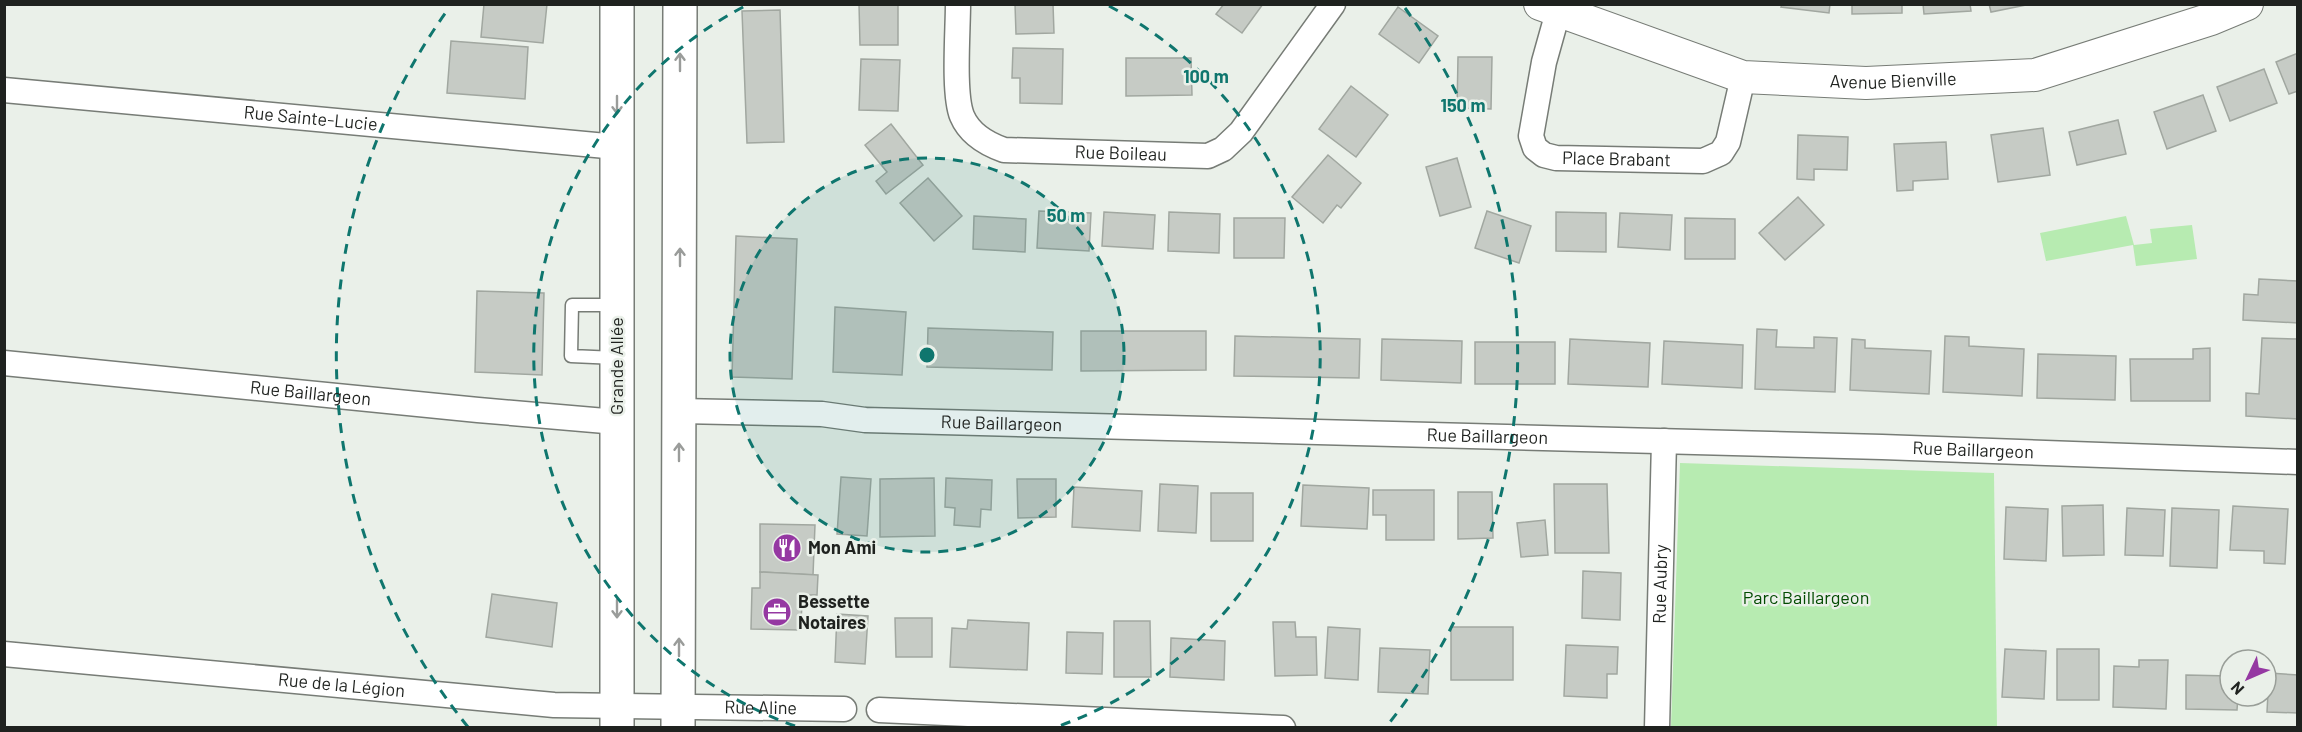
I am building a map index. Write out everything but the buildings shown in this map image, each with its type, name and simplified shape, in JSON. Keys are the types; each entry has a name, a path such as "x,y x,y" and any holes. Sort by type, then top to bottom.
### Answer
{"main road":[{"name":"Grande Allée","path":"617,4 617,717"},
{"path":"679,717 680,4"}],"street":[{"name":"Rue Boileau","path":"958,4 958,95 962,116 974,133 986,144 1004,150 1208,156 1223,149 1241,132 1333,4"},
{"name":"Avenue Bienville","path":"1549,8 1743,77 1866,83 2035,75 2211,19 2247,4"},
{"name":"Place Brabant","path":"1549,8 1548,46 1531,136 1535,148 1544,155 1556,158 1703,161 1721,153 1728,142 1743,77"},
{"name":"Rue Sainte-Lucie","path":"4,90 617,147"},
{"name":"Rue Baillargeon","path":"4,363 617,422"},
{"name":"Rue Baillargeon","path":"680,411 822,414 866,420 1882,447 2298,462"},
{"name":"Rue Aubry","path":"1657,728 1664,441"},
{"name":"Rue de la Légion","path":"4,654 554,705 617,717 679,717"},
{"name":"Rue Aline","path":"679,717 844,709"},
{"path":"879,710 1283,728"}],"lane":[{"path":"617,305 572,305 570,356 617,358"}],"green space":[{"path":"2126,216 2134,245 2152,243 2150,229 2192,225 2197,259 2136,266 2133,245 2046,261 2040,233"},
{"name":"Parc Baillargeon","path":"1680,463 1994,473 1997,727 1671,727"}],"place":[{"name":"Mon Ami","path":"787,548"},
{"name":"Bessette Notaires","path":"777,612"}]}
